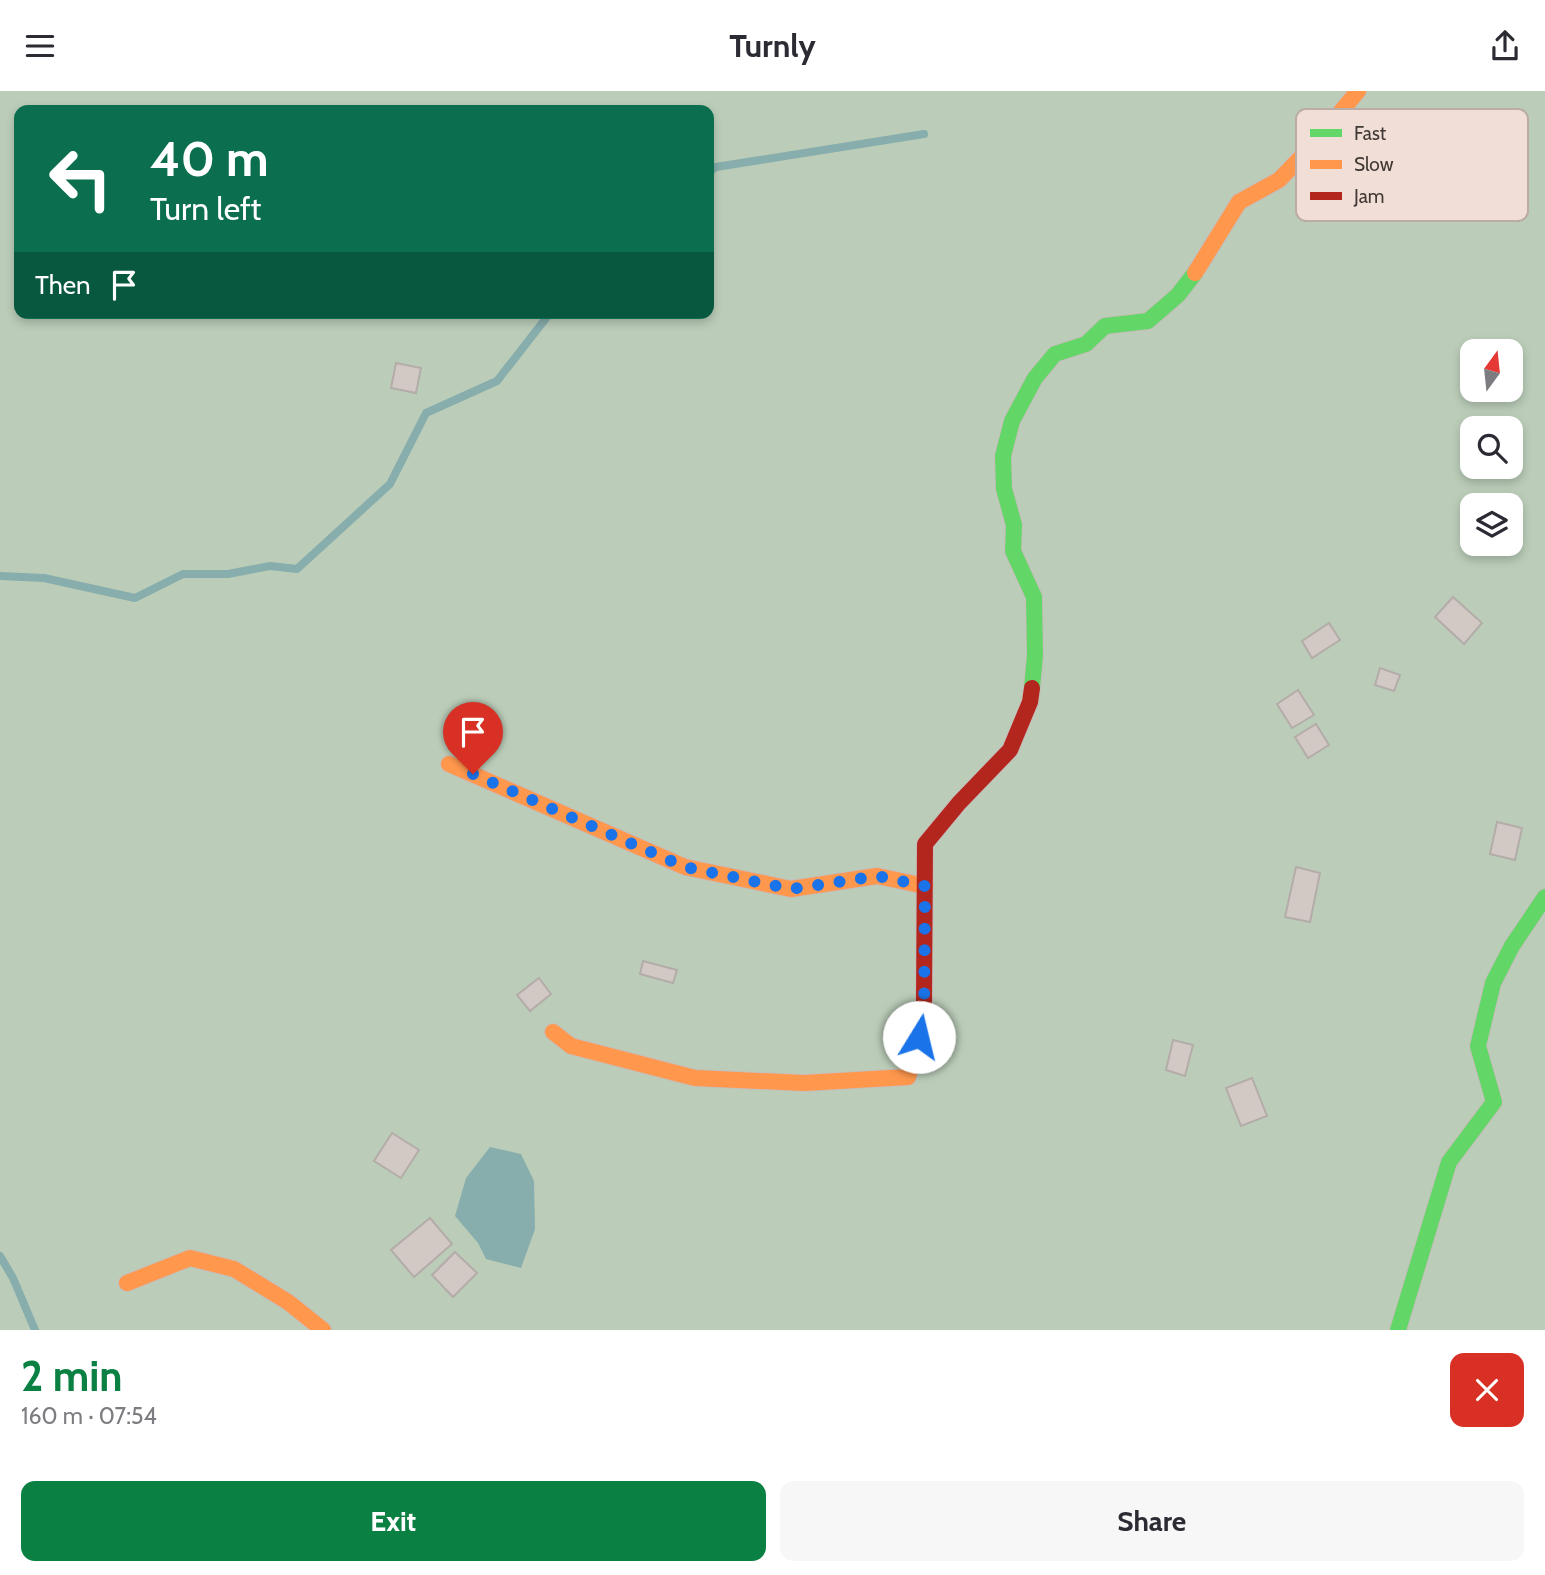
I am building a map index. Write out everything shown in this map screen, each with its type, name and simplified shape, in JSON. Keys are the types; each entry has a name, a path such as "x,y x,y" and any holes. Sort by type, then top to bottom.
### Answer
{"street":[{"path":"1343,109 1358,91"},
{"path":"553,1032 571,1046 695,1078 804,1083 908,1077 924,1017 926,844 959,803 1010,750 1030,702 1035,655 1034,597 1013,551 1014,525 1003,489 1003,456 1012,421 1035,378 1055,354 1086,344 1105,326 1148,321 1178,295 1205,260 1239,202 1279,180 1296,163"},
{"path":"449,764 685,867 791,889 877,876 925,886"},
{"path":"1398,1330 1449,1162 1494,1102 1478,1047 1493,983 1512,946 1545,897"},
{"path":"127,1283 190,1258 233,1269 288,1302 323,1330"}],"green space":[{"path":"0,91 1545,91 1545,1330 0,1330"}],"water":[{"path":"490,1147 521,1154 534,1181 535,1229 521,1268 486,1259 478,1243 455,1216 466,1178"}],"building":[{"path":"396,363 421,368 416,393 391,388"},
{"path":"1453,597 1482,623 1464,644 1435,617"},
{"path":"1329,623 1340,640 1312,658 1302,641"},
{"path":"1380,668 1400,675 1394,691 1375,685"},
{"path":"1298,690 1314,715 1292,728 1277,704"},
{"path":"1316,724 1329,745 1308,758 1295,737"},
{"path":"1497,822 1522,828 1515,860 1490,854"},
{"path":"1296,867 1320,873 1310,922 1285,917"},
{"path":"643,961 677,970 673,983 640,974"},
{"path":"539,978 551,994 530,1011 517,995"},
{"path":"1173,1040 1193,1045 1185,1076 1166,1070"},
{"path":"1252,1078 1267,1116 1241,1126 1226,1088"},
{"path":"392,1133 419,1150 401,1178 374,1161"},
{"path":"430,1218 452,1244 414,1277 391,1250"},
{"path":"455,1252 477,1273 453,1297 432,1275"}],"waterway":[{"path":"714,168 924,134"},
{"path":"0,576 44,578 135,598 183,574 228,574 270,566 297,569 390,484 426,413 497,381 545,319"},
{"path":"0,1256 13,1278 35,1330"}],"traffic: fast":[{"path":"1032,688 1035,655 1034,597 1013,551 1014,525 1004,489 1003,456 1012,421 1035,378 1055,354 1086,344 1105,326 1148,321 1178,295 1195,273"},
{"path":"1398,1330 1449,1162 1494,1102 1478,1046 1493,983 1512,946 1545,897"}],"traffic: slow":[{"path":"1343,109 1358,91"},
{"path":"1195,273 1239,202 1279,180 1296,163"},
{"path":"449,764 685,867 791,889 877,876 925,886"},
{"path":"553,1032 571,1046 695,1078 804,1083 908,1077 924,1017 924,1001"},
{"path":"127,1283 190,1258 234,1269 288,1302 323,1330"}],"traffic: jam":[{"path":"924,1001 925,844 959,803 1010,750 1030,702 1032,688"}],"route":[{"path":"473,774 685,867 791,889 877,876 925,886 924,1017 919,1037"}]}
